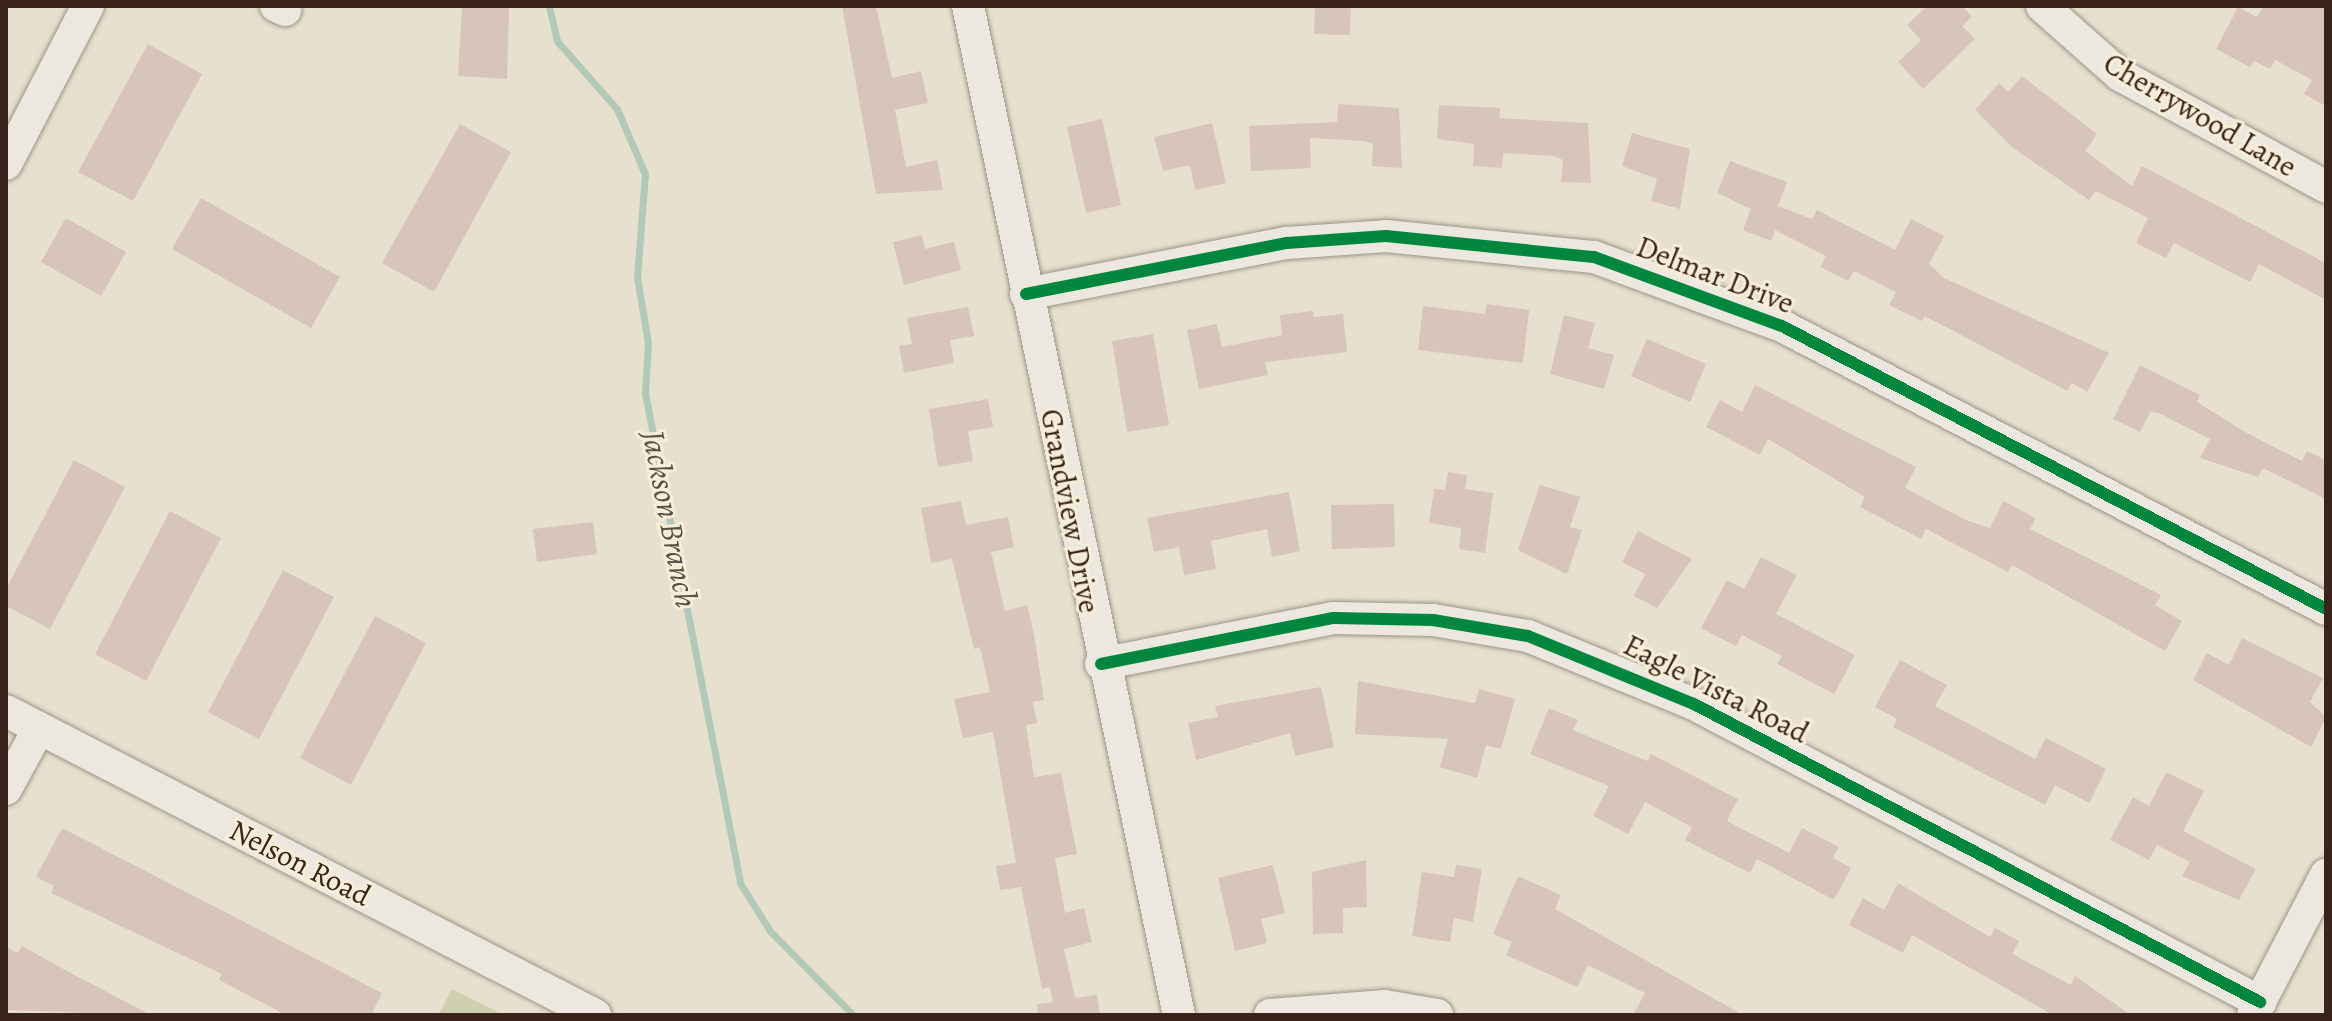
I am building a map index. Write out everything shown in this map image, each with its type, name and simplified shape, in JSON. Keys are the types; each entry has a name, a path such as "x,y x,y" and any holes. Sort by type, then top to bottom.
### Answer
{"street":[{"path":"6,164 88,6"},
{"name":"Grandview Drive","path":"968,6 1101,664 1179,1015"},
{"name":"Cherrywood Lane","path":"2042,6 2120,75 2326,187"},
{"name":"Delmar Drive","path":"1026,294 1287,243 1386,236 1594,257 1782,326 2326,609"},
{"name":"Eagle Vista Road","path":"1101,664 1334,618 1433,620 1528,636 1694,704 2256,1008"},
{"name":"Nelson Road","path":"6,711 595,1015"},
{"path":"6,789 39,728"},
{"path":"2256,1008 2326,875"},
{"path":"1270,1015 1385,1006 1437,1015"}],"green space":[{"path":"452,989 504,1015 438,1015"}],"building":[{"path":"462,6 509,6 507,79 458,76"},
{"path":"842,6 876,6 892,78 921,71 928,103 895,110 906,167 937,160 943,190 876,194"},
{"path":"1315,6 1351,6 1350,35 1314,34"},
{"path":"1927,6 1962,6 1972,17 1962,26 1975,39 1923,89 1898,62 1921,40 1907,25"},
{"path":"2263,6 2326,6 2326,106 2304,94 2312,80 2275,60 2270,69 2254,61 2250,67 2216,49 2238,7 2257,17"},
{"path":"148,44 202,74 133,201 78,172"},
{"path":"2022,76 2097,134 2085,151 2132,186 2142,166 2326,263 2326,300 2259,264 2250,282 2174,243 2166,258 2136,243 2148,218 2096,191 2089,200 2013,148 1975,110 1999,83 2008,92"},
{"path":"1338,104 1399,108 1402,168 1372,166 1373,144 1365,141 1310,138 1311,168 1251,171 1249,126 1337,122"},
{"path":"1439,105 1500,108 1499,118 1588,123 1591,183 1561,182 1563,160 1554,156 1503,153 1502,168 1473,166 1474,144 1437,139"},
{"path":"1102,119 1121,205 1086,213 1067,127"},
{"path":"1212,123 1226,183 1195,190 1190,165 1163,171 1154,137"},
{"path":"460,124 511,152 434,292 382,263"},
{"path":"1632,133 1690,149 1680,209 1651,201 1657,179 1622,166"},
{"path":"1730,161 1787,182 1778,206 1812,219 1817,210 1895,250 1911,219 1944,236 1929,264 1944,278 2109,353 2087,392 2072,383 2067,391 1925,316 1922,321 1889,305 1896,292 1854,271 1848,281 1820,267 1826,256 1775,230 1771,241 1743,230 1751,209 1717,193"},
{"path":"201,198 340,277 311,328 172,249"},
{"path":"66,218 126,252 101,296 41,262"},
{"path":"922,235 925,249 954,242 961,270 904,285 893,242"},
{"path":"1487,304 1529,310 1523,363 1418,350 1423,306 1485,314"},
{"path":"968,307 974,336 950,340 954,363 904,373 899,346 912,344 907,318"},
{"path":"1313,311 1314,317 1343,314 1347,352 1265,362 1268,375 1199,389 1187,330 1217,324 1222,347 1282,335 1280,315"},
{"path":"1564,315 1595,323 1588,348 1614,355 1604,389 1550,374"},
{"path":"1153,334 1169,425 1127,432 1112,341"},
{"path":"1647,339 1706,364 1690,402 1631,376"},
{"path":"2140,365 2200,395 2197,402 2245,432 2302,461 2307,451 2326,460 2326,499 2263,468 2258,477 2200,458 2210,439 2159,413 2150,412 2140,432 2113,419"},
{"path":"1755,385 1916,467 1905,488 1966,520 1990,528 2003,501 2036,518 2030,529 2161,595 2155,605 2182,621 2165,651 2012,565 2008,572 1926,529 1921,539 1860,507 1865,497 1768,439 1760,455 1706,427 1720,400 1742,412"},
{"path":"988,399 993,427 968,431 973,461 938,467 929,409"},
{"path":"74,460 125,487 50,629 6,606 6,589"},
{"path":"1448,472 1467,475 1465,489 1493,493 1485,553 1459,549 1461,528 1429,523 1434,489 1445,490"},
{"path":"1540,485 1580,497 1570,527 1582,530 1567,574 1518,550"},
{"path":"1289,492 1300,551 1272,557 1267,529 1211,541 1216,569 1184,575 1179,547 1154,552 1147,518"},
{"path":"961,501 966,525 1008,517 1014,547 991,552 1005,611 1027,605 1034,634 1044,700 1033,702 1037,723 1026,725 1034,777 1061,773 1077,854 1055,858 1065,913 1084,908 1092,942 1064,949 1075,998 1097,995 1100,1015 1038,1015 1037,1004 1053,1002 1050,987 1042,989 1021,887 1000,890 996,866 1016,863 993,732 963,738 954,699 990,692 980,647 974,649 952,559 931,563 921,508"},
{"path":"1394,504 1395,547 1332,549 1331,505"},
{"path":"170,511 221,538 146,681 95,654"},
{"path":"593,522 597,554 537,562 533,529"},
{"path":"1638,531 1692,559 1657,608 1634,596 1645,574 1622,562"},
{"path":"1761,557 1797,575 1776,614 1855,655 1834,694 1777,664 1782,656 1742,635 1736,646 1701,628 1727,580 1744,589"},
{"path":"283,570 334,597 259,739 208,712"},
{"path":"375,616 426,643 351,785 300,758"},
{"path":"2242,638 2323,678 2310,702 2326,717 2311,747 2193,680 2207,653 2229,665"},
{"path":"1900,660 1947,685 1935,706 2035,759 2046,738 2106,769 2089,803 2055,785 2045,805 1893,727 1897,719 1875,707"},
{"path":"1358,681 1475,703 1479,689 1515,699 1501,749 1486,745 1477,778 1440,767 1448,739 1355,734"},
{"path":"1321,687 1334,747 1295,756 1290,733 1196,760 1188,723 1218,717 1215,706"},
{"path":"1549,708 1578,720 1573,730 1647,761 1651,754 1738,799 1727,821 1789,853 1802,828 1839,847 1833,858 1851,868 1834,900 1757,859 1750,873 1685,840 1692,827 1645,802 1628,834 1593,816 1609,786 1530,754"},
{"path":"2166,772 2204,791 2183,831 2256,869 2239,900 2182,876 2190,862 2157,845 2149,860 2110,840 2133,797 2149,806"},
{"path":"62,828 382,993 371,1015 286,1015 219,980 222,974 51,893 54,886 36,877"},
{"path":"1366,860 1367,907 1343,908 1343,933 1313,934 1312,872"},
{"path":"1273,865 1285,913 1261,919 1267,943 1235,951 1218,878"},
{"path":"1456,865 1482,869 1473,922 1454,918 1450,942 1412,936 1422,872 1454,877"},
{"path":"1518,876 1561,895 1555,909 1743,1015 1633,1015 1645,993 1588,965 1577,987 1506,955 1512,942 1493,934"},
{"path":"1898,883 1990,937 1995,928 2019,941 2012,954 2071,985 2075,976 2131,1015 2053,1015 1912,935 1903,953 1849,925 1863,898 1884,910"},
{"path":"22,946 151,1015 6,1010 6,947 18,953"}],"waterway":[{"name":"Jackson Branch","path":"549,6 557,41 617,109 645,174 637,277 648,343 645,393 740,883 770,931 853,1015"}],"cycle path":[{"path":"1026,294 1287,243 1386,236 1594,257 1782,326 2326,609"},
{"path":"1101,664 1334,618 1433,620 1528,636 1694,704 2260,1002"}]}
